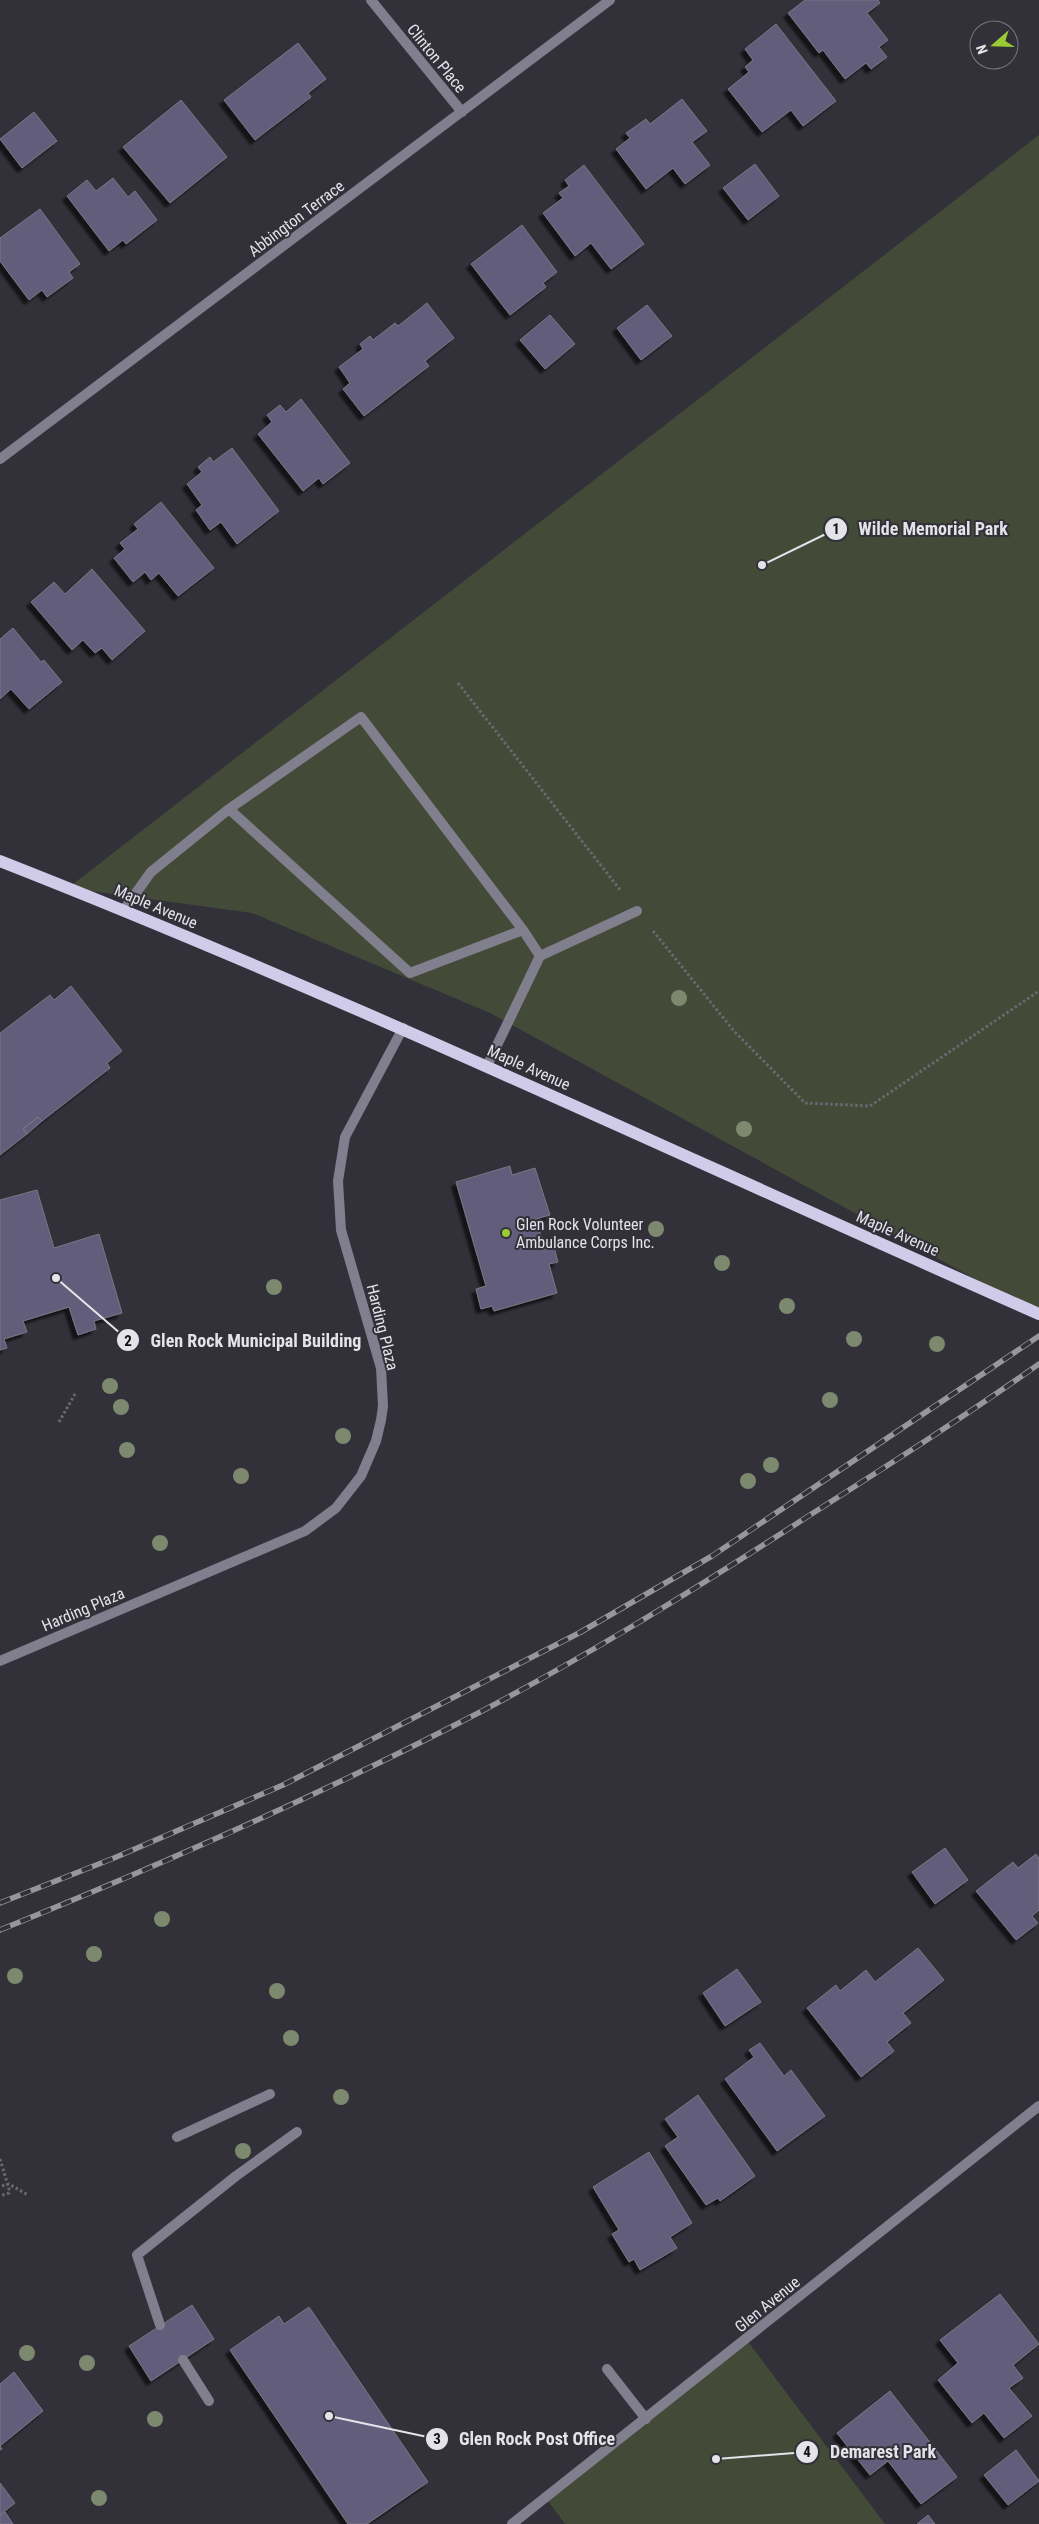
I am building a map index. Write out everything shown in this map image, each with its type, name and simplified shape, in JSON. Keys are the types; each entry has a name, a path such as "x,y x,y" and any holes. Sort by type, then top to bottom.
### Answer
{"main road":[{"name":"Maple Avenue","path":"0,861 123,910 402,1028 1039,1314"}],"street":[{"name":"Clinton Place","path":"371,0 462,112"},
{"name":"Abbington Terrace","path":"0,459 610,0"},
{"path":"123,910 151,872 229,809 362,717 540,956"},
{"path":"229,809 410,973 522,930"},
{"path":"487,1066 540,956 637,911"},
{"name":"Harding Plaza","path":"0,1661 305,1531 336,1508 361,1476 376,1441 382,1413 381,1368 341,1230 338,1181 345,1137 402,1028"},
{"path":"177,2137 270,2094"},
{"name":"Glen Avenue","path":"512,2524 1039,2106"},
{"path":"160,2325 137,2255 242,2172 297,2132"},
{"path":"183,2360 209,2401"},
{"path":"607,2369 646,2419"}],"path":[{"path":"458,683 734,1031 805,1104 870,1106 1039,992"},
{"path":"60,1422 75,1394"},
{"path":"0,2160 9,2184 8,2193 0,2196"},
{"path":"2,2186 9,2184 28,2194"}],"green space":[{"path":"1039,135 1039,1314 490,1013 252,913 68,888"},
{"path":"746,2339 885,2524 565,2524 546,2498"}],"building":[{"path":"805,0 878,0 880,3 867,13 888,40 879,47 887,57 871,69 866,63 845,79 823,50 819,53 788,13"},
{"path":"776,24 836,101 803,126 791,110 762,132 728,89 749,72 745,67 753,60 745,49"},
{"path":"298,43 326,79 308,93 311,97 255,140 224,100"},
{"path":"682,99 707,131 692,142 710,165 685,184 673,168 646,189 616,149 630,138 626,133 646,119 650,124"},
{"path":"181,100 227,157 170,203 123,147"},
{"path":"34,112 57,141 22,168 0,139"},
{"path":"755,164 779,196 748,220 723,188"},
{"path":"584,165 644,244 611,269 591,243 575,256 543,213 563,198 559,193 569,186 565,180"},
{"path":"113,178 128,197 135,191 157,220 126,244 123,240 109,251 67,196 87,180 96,191"},
{"path":"40,209 80,264 69,272 73,278 47,297 42,290 29,300 0,261 0,238"},
{"path":"522,225 557,272 543,283 546,287 510,315 471,264"},
{"path":"427,303 454,338 425,361 429,366 364,416 343,389 350,383 339,367 363,349 360,344 370,336 373,340 395,323 398,326"},
{"path":"647,305 672,336 641,360 617,328"},
{"path":"550,315 575,344 545,369 520,340"},
{"path":"301,399 350,463 323,484 319,478 303,491 258,434 272,422 267,415 280,405 286,412"},
{"path":"232,448 279,511 237,544 221,522 210,530 196,510 202,505 187,484 202,472 198,467 210,457 213,462"},
{"path":"161,502 214,568 178,596 159,573 151,580 145,572 133,582 114,558 125,549 120,543 138,529 134,524"},
{"path":"92,569 145,631 112,660 102,648 95,653 83,640 72,650 31,602 54,582 65,594"},
{"path":"13,628 41,662 44,660 62,682 29,709 11,689 0,699 0,639"},
{"path":"71,986 122,1051 107,1063 110,1068 42,1121 38,1117 23,1129 27,1134 0,1155 0,1033 50,995 54,1000"},
{"path":"38,1117 42,1121 27,1134 23,1129"},
{"name":"Glen Rock Volunteer Ambulance Corps Inc.","path":"510,1166 512,1175 535,1168 550,1215 536,1219 545,1250 554,1247 558,1262 549,1264 557,1293 494,1311 492,1306 481,1309 476,1289 486,1286 456,1182"},
{"path":"37,1190 54,1248 99,1234 122,1313 94,1321 96,1329 78,1335 69,1307 23,1321 27,1332 4,1339 7,1348 0,1350 0,1200"},
{"path":"945,1848 968,1880 935,1904 912,1872"},
{"path":"1036,1854 1039,1858 1039,1910 1032,1916 1038,1923 1016,1940 976,1891 1013,1862 1018,1868"},
{"path":"918,1948 944,1980 903,2013 911,2023 887,2042 894,2051 861,2077 807,2008 836,1985 840,1991 866,1970 875,1982"},
{"path":"737,1969 761,2002 725,2026 703,1993"},
{"path":"760,2043 784,2076 791,2070 825,2116 777,2151 725,2079 754,2057 749,2050"},
{"path":"698,2095 755,2176 720,2201 718,2198 706,2205 665,2146 678,2137 665,2119"},
{"path":"649,2152 692,2223 670,2237 677,2248 640,2270 634,2259 629,2262 612,2234 619,2230 593,2187"},
{"path":"1000,2294 1039,2344 1013,2365 1023,2378 1009,2388 1032,2416 1004,2438 984,2413 972,2423 938,2380 958,2363 940,2340"},
{"path":"192,2305 214,2339 151,2381 129,2346"},
{"path":"309,2307 428,2482 367,2524 348,2524 230,2350 279,2316 284,2324"},
{"path":"14,2372 43,2411 0,2446 0,2384"},
{"path":"890,2391 957,2477 921,2504 888,2461 870,2475 837,2433"},
{"path":"1016,2450 1039,2481 1008,2505 984,2475"},
{"path":"0,2483 15,2503 0,2515"},
{"path":"5,2512 13,2524 0,2524 0,2516"},
{"path":"928,2515 935,2524 917,2524"}],"railway":[{"path":"0,1903 114,1858 283,1785 579,1633 712,1556 1039,1336"},
{"path":"0,1930 114,1883 284,1808 396,1755 543,1678 634,1626 722,1571 925,1441 1039,1364"}],"place":[{"name":"Wilde Memorial Park","path":"762,565"},
{"name":"Glen Rock Volunteer Ambulance Corps Inc.","path":"506,1233"},
{"name":"Glen Rock Municipal Building","path":"56,1278"},
{"name":"Glen Rock Post Office","path":"329,2416"},
{"name":"Demarest Park","path":"716,2459"}]}
